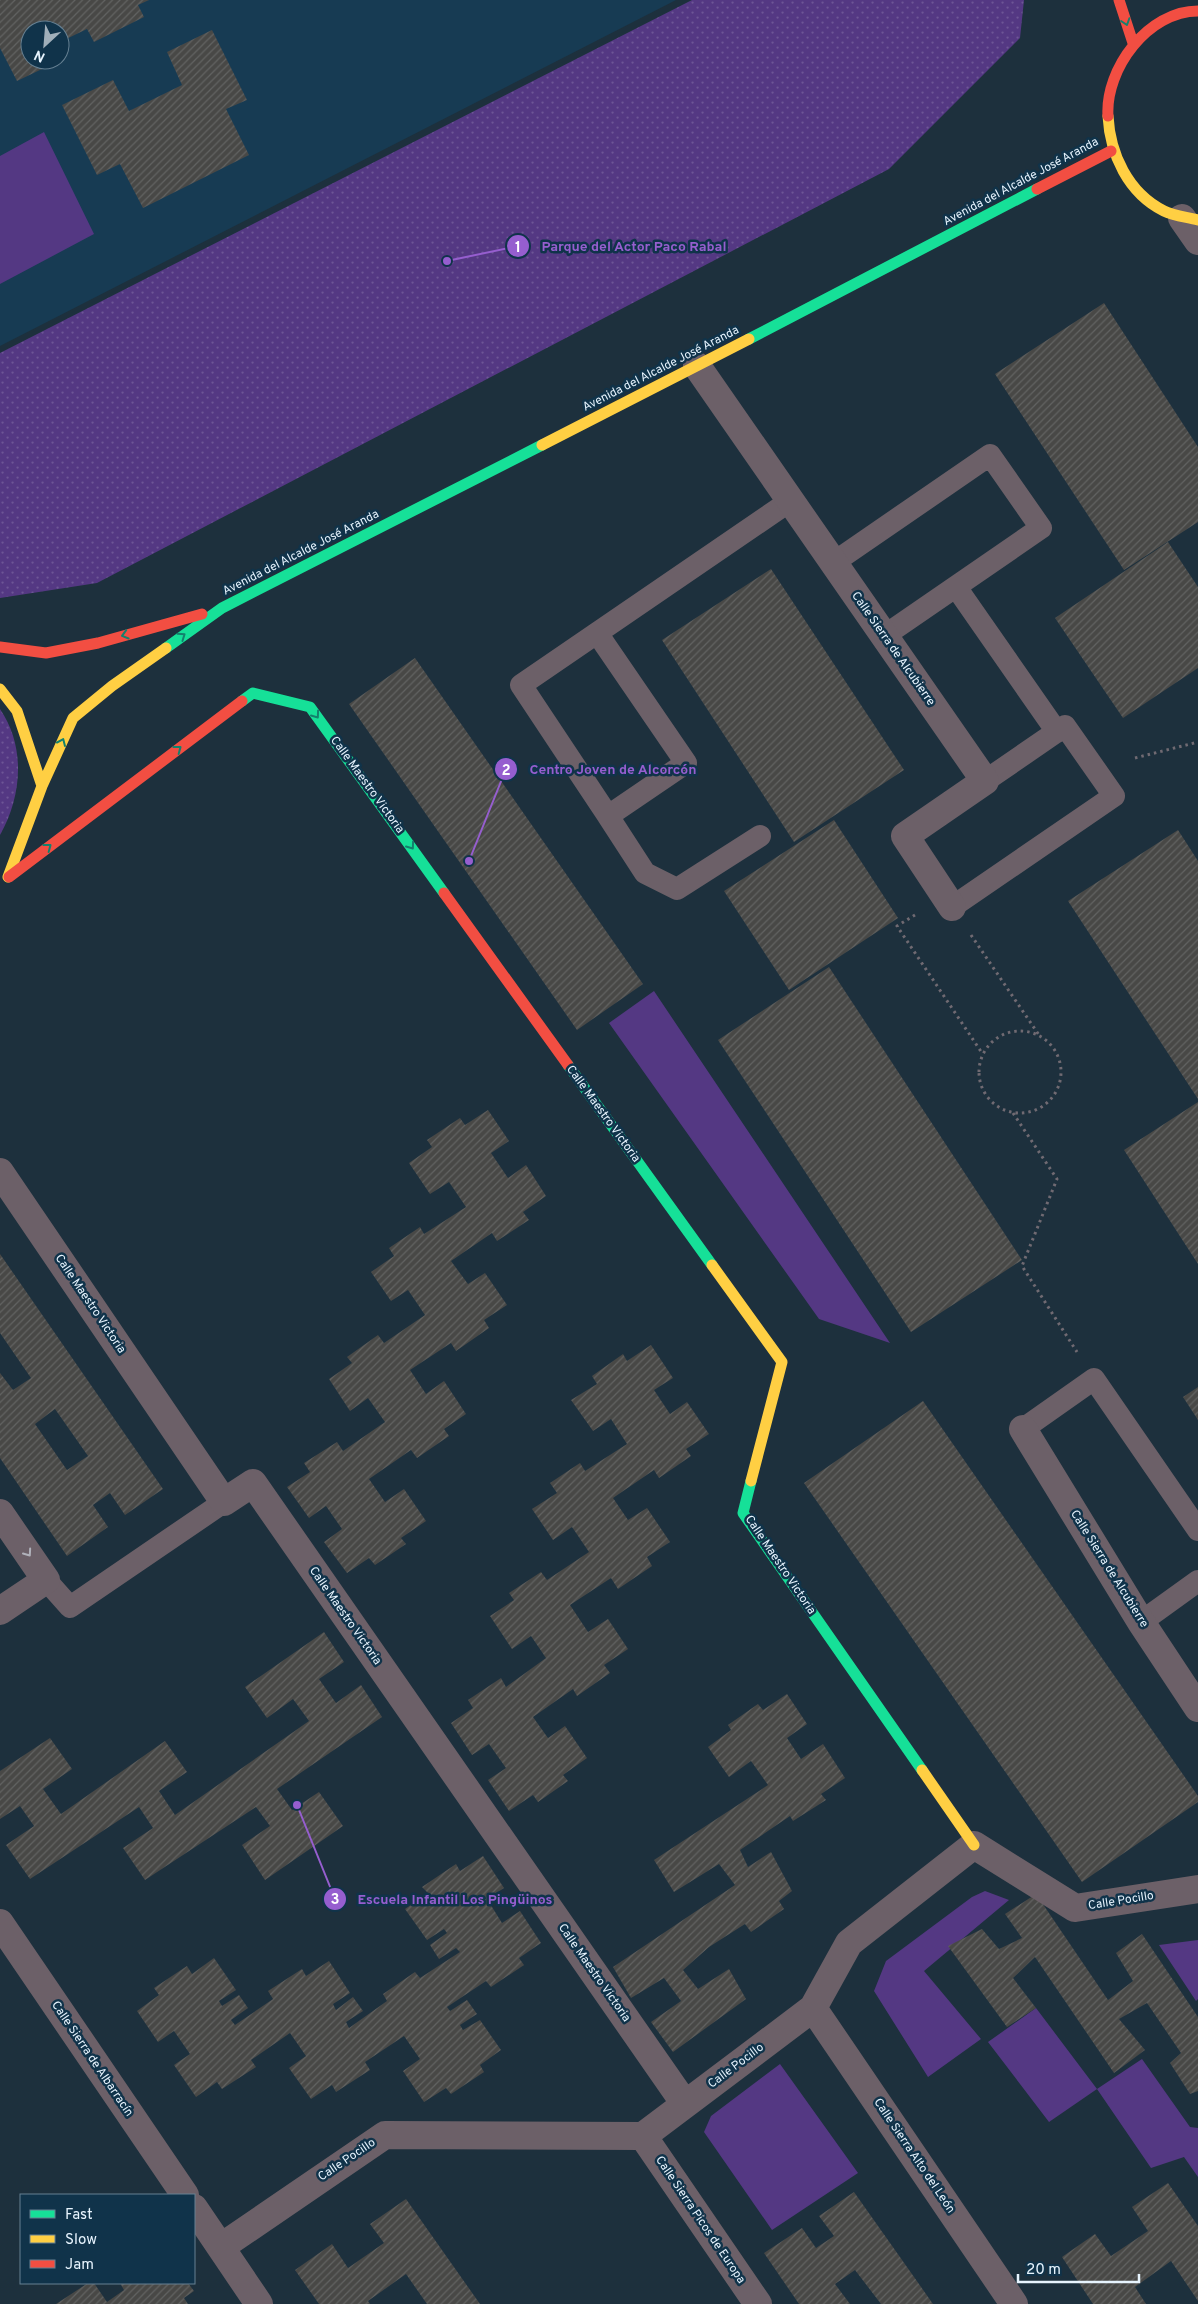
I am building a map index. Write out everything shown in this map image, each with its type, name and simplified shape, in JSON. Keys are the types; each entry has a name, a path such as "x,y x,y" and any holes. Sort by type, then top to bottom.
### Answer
{"street":[{"path":"1119,0 1133,43"},
{"path":"1198,11 1171,17 1151,28 1133,43 1117,67 1108,94 1106,123 1111,151 1128,180 1152,204 1190,219 1198,241"},
{"name":"Avenida del Alcalde José Aranda","path":"5,879 42,786 73,718 112,686 222,608 697,366 1111,151"},
{"name":"Calle Sierra de Alcubierre","path":"697,366 985,781"},
{"name":"Avenida del Alcalde José Aranda","path":"0,647 46,653 98,643 222,608"},
{"path":"0,689 18,711 42,786"},
{"name":"Calle Maestro Victoria","path":"5,879 253,693 310,707 782,1362 743,1513 974,1845"},
{"path":"952,908 905,836 985,781"},
{"name":"Calle Maestro Victoria","path":"0,1172 224,1502 253,1483 686,2104"},
{"name":"Calle Sierra de Alcubierre","path":"1023,1429 1141,1622 1198,1708"},
{"path":"0,1513 46,1580 0,1611"},
{"name":"Calle Pocillo","path":"221,2247 385,2135 643,2136 813,2008 849,1943 974,1845 1075,1908 1198,1889"},
{"name":"Calle Sierra de Albarracín","path":"0,1923 184,2194"},
{"name":"Calle Sierra Alto del León","path":"813,2008 1014,2304"},
{"name":"Calle Sierra Picos de Europa","path":"643,2136 758,2304"},
{"path":"195,2209 258,2304"}],"lane":[{"path":"833,563 990,455 1041,528 884,636"},
{"path":"760,836 677,889 644,873 521,685 790,502"},
{"path":"956,587 1057,732"},
{"path":"597,634 686,763 608,816"},
{"path":"952,908 1114,796 1066,726 985,781"},
{"path":"1023,1429 1094,1379 1198,1530"},
{"path":"46,1580 70,1607 224,1502"},
{"path":"1141,1622 1198,1581"}],"path":[{"path":"1135,758 1198,742"},
{"path":"952,908 1040,1036"},
{"path":"897,926 982,1053"},
{"path":"1026,1031 1040,1036 1051,1044 1059,1057 1061,1071 1059,1085 1052,1098 1042,1107 1028,1113 1013,1113 990,1101 983,1091 979,1072 982,1053 1000,1035 1026,1031"},
{"path":"1013,1113 1057,1179 1022,1266 1094,1379"}],"shaded area":[{"path":"0,0 676,0 0,346"},
{"path":"692,0 1024,0 1020,38 889,169 97,583 0,598 0,353"},
{"path":"44,132 94,234 0,284 0,156"},
{"path":"0,709 14,739 18,772 13,804 0,835"},
{"path":"654,991 890,1343 819,1319 609,1023"},
{"path":"985,1891 1009,1900 924,1971 981,2039 928,2077 874,1991 886,1961 972,1897"},
{"path":"1198,1940 1198,1999 1196,2001 1159,1945"},
{"path":"1036,2008 1097,2089 1049,2122 988,2042"},
{"path":"1142,2059 1190,2127 1198,2128 1198,2177 1184,2157 1151,2168 1097,2089"},
{"path":"780,2064 858,2173 772,2230 704,2132 711,2116"}],"building":[{"path":"0,0 149,0 138,5 144,17 94,42 87,29 70,37 70,20 20,20 20,70 40,70 17,81 0,48"},
{"path":"212,30 247,100 226,109 249,155 143,208 120,164 97,175 62,105 113,80 129,111 182,85 167,52"},
{"path":"1104,303 1198,447 1198,522 1124,570 995,374"},
{"path":"1168,542 1198,587 1198,668 1123,718 1055,618"},
{"path":"771,569 904,770 794,842 662,640"},
{"path":"415,658 643,984 577,1030 349,704"},
{"path":"834,820 898,918 789,990 724,891"},
{"path":"1178,830 1198,861 1198,1099 1068,901"},
{"path":"829,967 1022,1260 911,1332 718,1040"},
{"path":"1198,1102 1198,1264 1124,1150"},
{"path":"488,1110 509,1141 491,1153 508,1178 526,1165 546,1196 523,1212 529,1220 497,1241 492,1233 451,1261 468,1284 485,1273 507,1305 484,1320 489,1328 456,1351 451,1343 410,1370 426,1394 444,1381 466,1414 444,1429 449,1436 417,1458 411,1450 369,1479 385,1502 404,1489 426,1521 401,1538 406,1544 375,1565 369,1558 347,1573 324,1542 342,1529 326,1506 309,1518 287,1487 310,1472 304,1463 337,1442 343,1451 385,1422 368,1398 350,1411 329,1379 352,1363 347,1357 378,1335 384,1343 425,1315 408,1290 391,1301 371,1272 394,1256 389,1248 420,1227 424,1234 466,1207 449,1182 430,1194 409,1163 432,1147 427,1140 460,1118 465,1125"},
{"path":"0,1254 163,1489 125,1515 110,1493 93,1505 108,1527 67,1556 0,1458 0,1373 13,1390 31,1378 0,1333","holes":["55,1409 88,1456 67,1470 35,1424"]},
{"path":"651,1345 673,1378 654,1390 670,1414 687,1402 709,1434 686,1449 691,1456 659,1478 654,1470 613,1498 628,1520 647,1508 670,1542 647,1557 652,1566 618,1589 611,1578 570,1605 588,1632 608,1619 628,1649 604,1665 610,1673 577,1696 573,1689 533,1717 548,1738 565,1726 587,1758 563,1775 568,1781 538,1802 533,1795 509,1811 488,1780 506,1768 489,1744 472,1755 451,1723 473,1708 468,1700 501,1678 506,1687 546,1658 531,1636 512,1649 490,1616 514,1600 509,1593 541,1572 547,1580 589,1552 572,1527 553,1540 532,1509 557,1493 550,1483 580,1463 585,1471 627,1444 611,1419 593,1431 571,1400 597,1384 592,1376 623,1354 627,1361"},
{"path":"1198,1387 1198,1420 1183,1397"},
{"path":"923,1401 1198,1796 1198,1802 1082,1882 804,1483"},
{"path":"324,1632 344,1662 319,1679 336,1703 361,1685 382,1717 277,1789 292,1810 319,1792 343,1826 265,1880 242,1845 270,1826 256,1807 145,1880 123,1848 153,1828 139,1807 30,1879 6,1845 34,1826 20,1806 0,1819 0,1771 50,1738 72,1769 43,1789 61,1814 165,1741 187,1772 159,1791 175,1815 309,1721 293,1699 267,1718 245,1687"},
{"path":"787,1694 807,1724 787,1738 801,1759 823,1744 845,1778 821,1794 826,1800 793,1821 790,1816 740,1850 748,1867 771,1852 792,1891 779,1901 784,1909 751,1932 745,1924 709,1947 683,1970 698,1989 729,1969 746,1999 673,2052 651,2022 681,2001 664,1978 631,1998 613,1967 735,1885 719,1864 674,1892 654,1860 768,1785 751,1761 729,1777 708,1747 731,1730 728,1725 758,1704 763,1710"},
{"path":"483,1856 504,1888 487,1899 502,1923 520,1911 541,1943 519,1958 524,1965 491,1987 486,1981 447,2007 450,2011 467,2000 477,2014 460,2025 463,2030 480,2020 501,2050 480,2065 484,2072 451,2094 446,2088 424,2102 403,2071 420,2059 404,2036 365,2062 370,2070 336,2092 332,2085 311,2099 289,2068 306,2056 290,2033 251,2060 256,2067 222,2089 217,2082 196,2097 174,2065 190,2054 174,2031 158,2042 137,2011 159,1995 154,1988 187,1966 192,1974 214,1958 236,1990 219,2001 222,2006 239,1995 248,2008 231,2020 235,2025 273,1999 268,1991 302,1969 306,1976 329,1961 350,1993 333,2004 336,2010 353,1997 363,2011 346,2022 349,2028 387,2001 383,1994 415,1972 420,1978 460,1952 456,1948 439,1959 430,1945 447,1933 444,1929 427,1940 405,1909 428,1893 422,1887 456,1864 460,1871"},
{"path":"1036,1894 1108,2000 1133,1981 1116,1953 1142,1934 1198,2017 1198,2091 1190,2094 1170,2063 1181,2053 1147,2003 1119,2019 1145,2050 1114,2073 1035,1957 1013,1978 1036,2008 1007,2027 948,1946 982,1929 999,1949 1022,1938 1005,1914"},
{"path":"1168,2183 1198,2226 1198,2301 1171,2261 1135,2287 1146,2304 1093,2304 1062,2257 1095,2234 1111,2256 1148,2231 1132,2207"},
{"path":"854,2192 933,2304 881,2304 855,2270 835,2284 850,2304 799,2304 764,2253 802,2228 816,2248 834,2236 819,2216"},
{"path":"406,2199 480,2304 427,2304 406,2274 368,2301 370,2304 319,2304 295,2270 332,2244 348,2268 384,2243 370,2224"},
{"path":"86,2284 95,2284 107,2302 124,2290 121,2284 189,2284 194,2291 184,2298 188,2304 56,2304"}],"traffic: fast":[{"path":"749,339 1037,189"},
{"path":"166,648 222,608 542,445"},
{"path":"242,701 253,693 310,707 444,893"},
{"path":"568,1065 712,1265"},
{"path":"751,1481 743,1513 922,1770"}],"traffic: slow":[{"path":"1108,116 1117,158 1123,171 1140,194 1164,211 1198,220"},
{"path":"542,445 749,339"},
{"path":"8,877 42,786 73,718 112,686 166,648"},
{"path":"0,689 17,711 42,786"},
{"path":"712,1265 782,1362 751,1481"},
{"path":"922,1770 974,1845"}],"traffic: jam":[{"path":"1119,0 1133,43"},
{"path":"1108,116 1109,98 1114,80 1122,62 1133,46 1162,21 1180,14 1198,11"},
{"path":"1037,189 1111,151"},
{"path":"0,647 46,653 98,643 202,614"},
{"path":"9,877 242,701"},
{"path":"444,893 568,1065"}],"place":[{"name":"Parque del Actor Paco Rabal","path":"447,261"},
{"name":"Centro Joven de Alcorcón","path":"469,861"},
{"name":"Escuela Infantil Los Pingüinos","path":"297,1805"}]}
